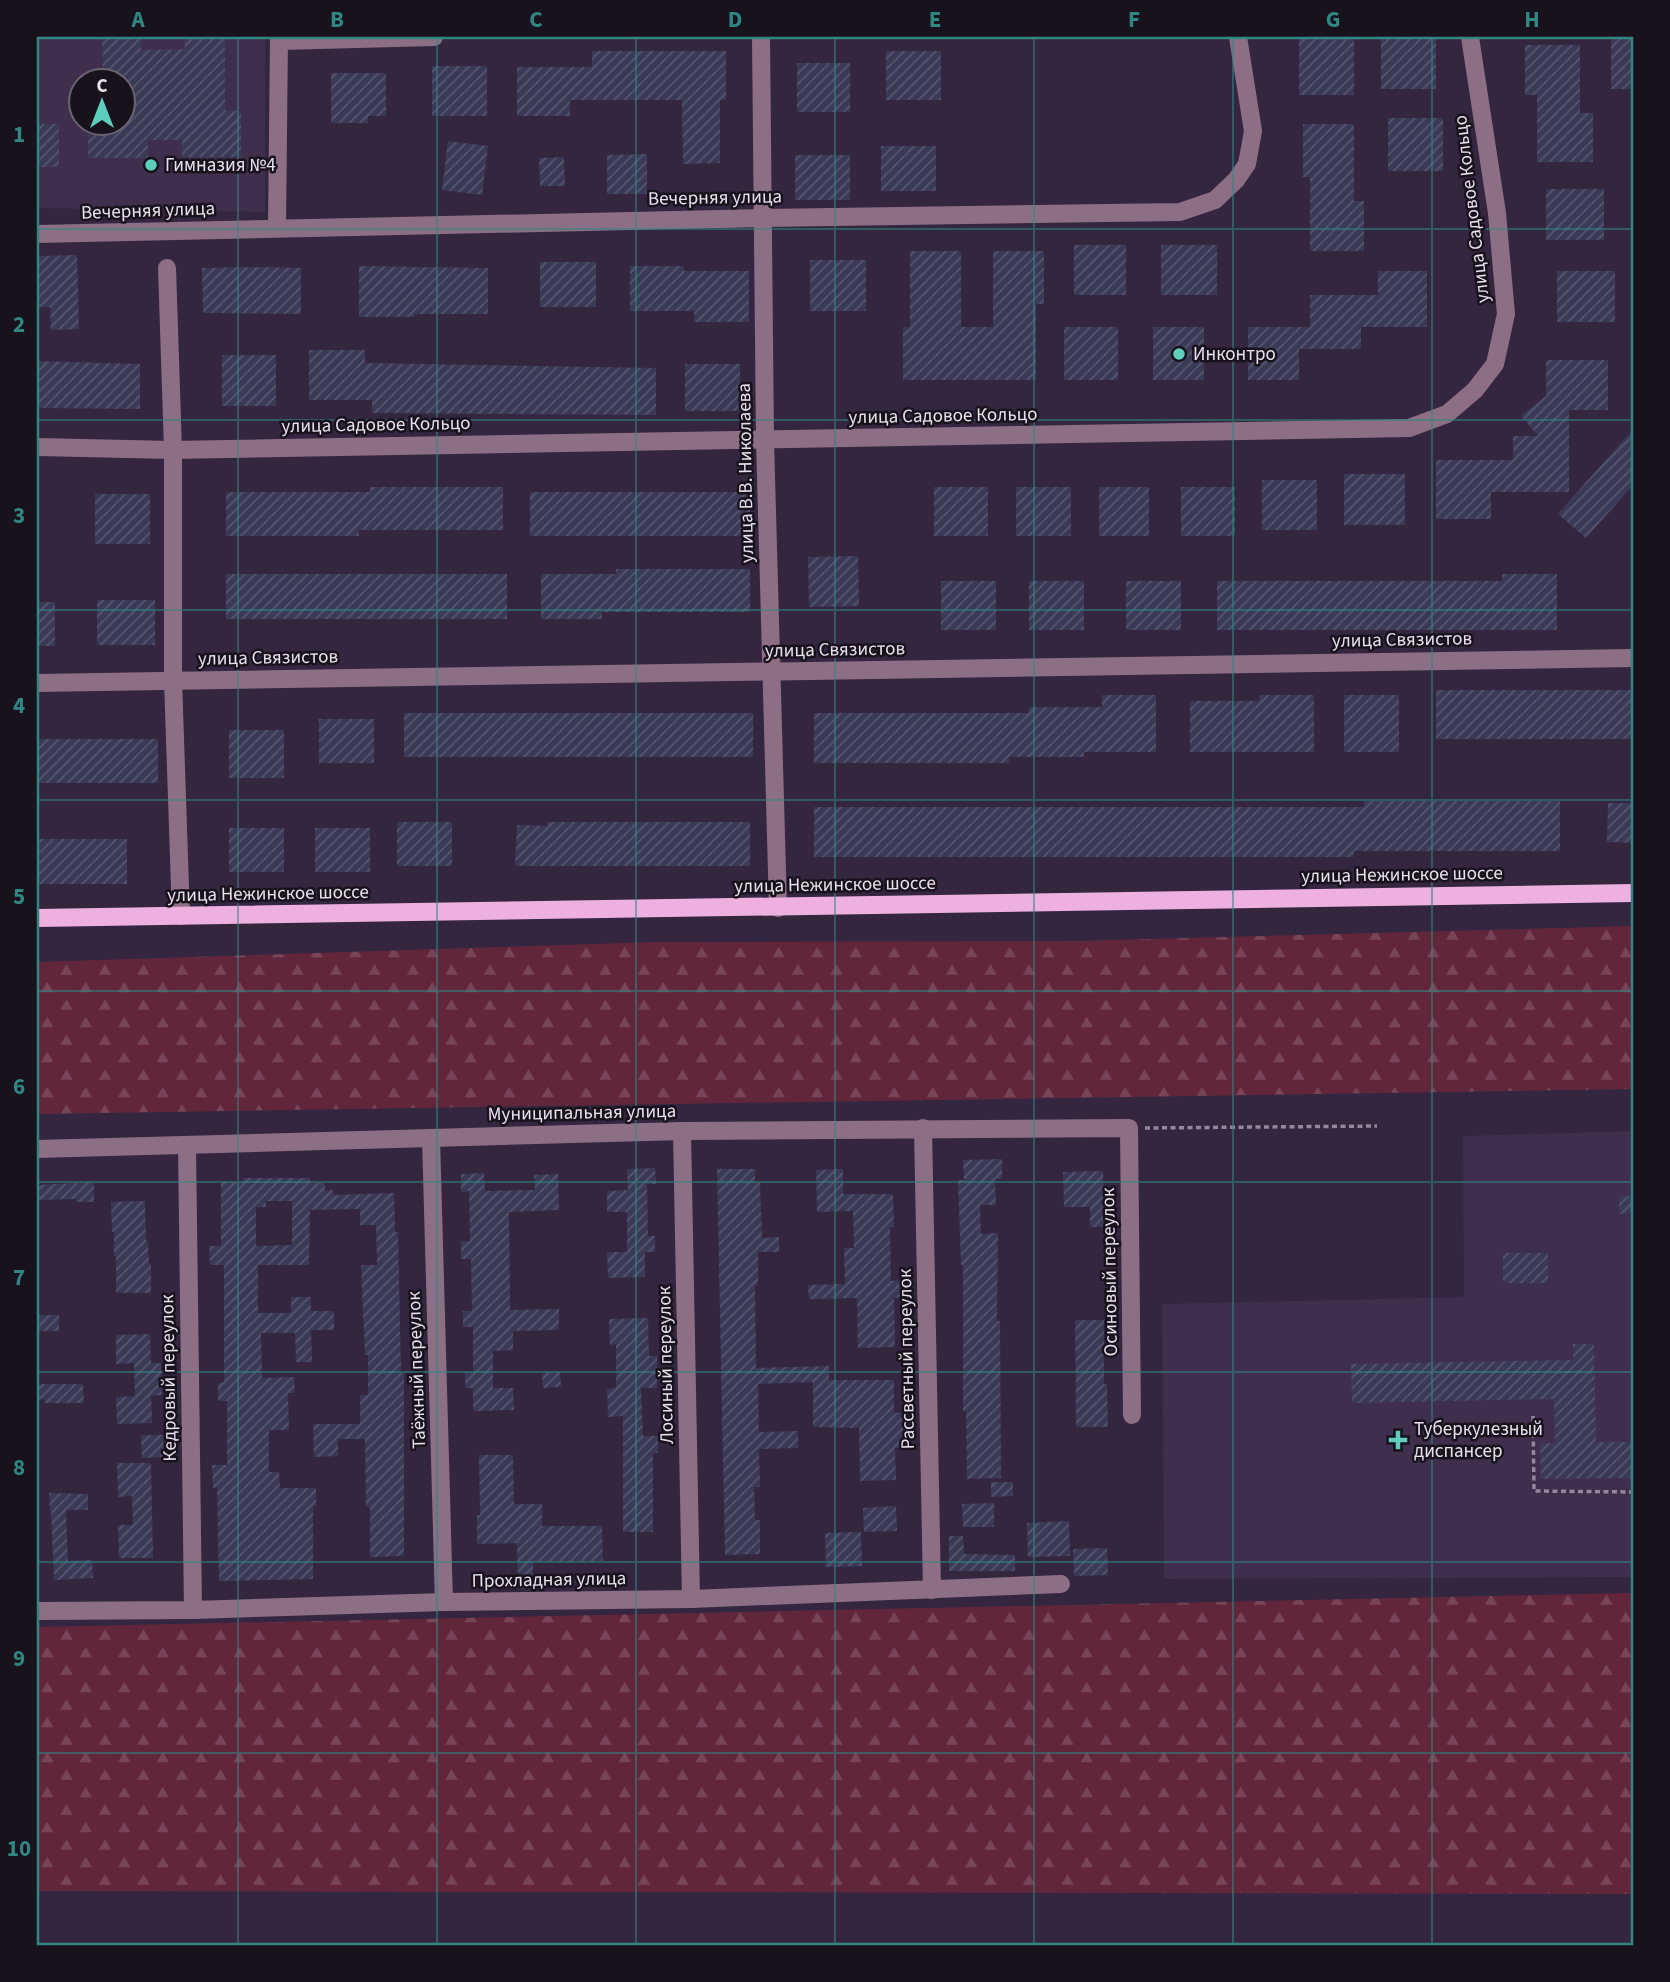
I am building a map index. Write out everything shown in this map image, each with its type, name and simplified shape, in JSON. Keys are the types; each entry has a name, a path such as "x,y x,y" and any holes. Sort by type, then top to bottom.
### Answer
{"main road":[{"name":"улица Нежинское шоссе","path":"37,918 1633,892"}],"street":[{"path":"277,228 279,39 434,37"},
{"name":"улица В.В. Николаева","path":"761,37 765,440 778,908"},
{"name":"Вечерняя улица","path":"37,234 1180,212 1215,200 1236,180 1247,164 1253,131 1238,37"},
{"name":"улица Садовое Кольцо","path":"37,447 173,450 1409,428 1447,414 1475,390 1495,363 1506,313 1497,213 1470,37"},
{"path":"167,268 173,450 173,680 181,916"},
{"name":"улица Связистов","path":"37,683 1633,658"},
{"name":"Рассветный переулок","path":"923,1128 932,1590"},
{"name":"Муниципальная улица","path":"37,1149 682,1131 1129,1128"},
{"name":"Осиновый переулок","path":"1129,1128 1132,1415"},
{"name":"Лосиный переулок","path":"682,1131 691,1598"},
{"name":"Таёжный переулок","path":"431,1138 444,1602"},
{"name":"Кедровый переулок","path":"187,1145 192,1610"},
{"name":"Прохладная улица","path":"37,1611 691,1598 1061,1584"}],"path":[{"path":"1129,1128 1377,1126"},
{"path":"1533,1416 1534,1490 1633,1492"}],"shaded area":[{"name":"Гимназия №4","path":"37,37 265,37 265,212 37,208"},
{"name":"Туберкулезный диспансер","path":"1633,1131 1633,1577 1164,1579 1162,1304 1464,1297 1463,1136"}],"green space":[{"path":"1633,926 1633,1089 37,1114 37,962 657,942 1076,941"},
{"path":"1633,1593 1633,1894 37,1891 37,1627"}],"building":[{"path":"102,37 141,37 141,50 185,49 184,37 225,37 225,111 241,111 241,157 182,157 182,140 148,140 148,158 88,158 88,136 136,136 136,66 103,66"},
{"path":"1611,37 1633,37 1633,89 1611,89"},
{"path":"1299,39 1354,39 1354,95 1299,95"},
{"path":"1381,39 1436,39 1436,89 1381,89"},
{"path":"1525,45 1580,45 1580,113 1593,113 1593,162 1537,162 1537,95 1525,95"},
{"path":"592,51 726,51 726,100 720,100 720,163 683,164 682,100 570,100 570,116 517,116 517,67 592,67"},
{"path":"886,51 941,51 941,100 886,100"},
{"path":"797,63 850,63 850,112 797,112"},
{"path":"432,66 487,66 487,116 432,116"},
{"path":"331,73 386,73 386,116 368,116 368,123 331,123"},
{"path":"1388,118 1443,118 1443,171 1388,171"},
{"path":"37,124 59,124 59,167 37,167"},
{"path":"1303,124 1354,124 1354,201 1364,201 1364,251 1310,251 1310,177 1303,177"},
{"path":"448,141 488,146 482,195 442,190"},
{"path":"881,146 936,146 936,191 881,191"},
{"path":"647,154 647,194 607,194 607,155"},
{"path":"795,155 850,155 850,200 795,200"},
{"path":"564,157 565,186 540,186 539,158"},
{"path":"1546,189 1604,189 1604,240 1546,240"},
{"path":"1074,245 1126,245 1126,295 1074,295"},
{"path":"1161,245 1217,245 1217,295 1161,295"},
{"path":"910,251 961,251 961,327 993,327 993,251 1044,251 1044,304 1036,304 1036,380 903,380 903,327 910,327"},
{"path":"77,255 79,329 51,330 50,307 37,307 37,256"},
{"path":"810,260 866,260 866,311 810,311"},
{"path":"540,262 596,262 596,307 540,307"},
{"path":"359,266 488,268 488,314 359,317"},
{"path":"630,266 684,266 684,271 749,271 749,322 694,322 694,311 630,311"},
{"path":"202,268 301,268 301,314 203,313"},
{"path":"1378,271 1427,271 1427,327 1361,327 1361,349 1299,349 1299,380 1248,380 1248,327 1310,327 1310,295 1378,295"},
{"path":"1557,271 1615,271 1615,322 1557,322"},
{"path":"1064,327 1118,327 1118,380 1064,380"},
{"name":"Инконтро","path":"1153,327 1204,327 1204,380 1153,380"},
{"path":"309,350 365,350 365,363 656,368 656,415 372,413 372,400 309,400"},
{"path":"222,355 276,355 276,406 222,406"},
{"path":"1546,360 1608,360 1608,410 1569,410 1569,492 1491,492 1491,519 1436,519 1436,460 1513,460 1513,436 1538,436 1521,416 1546,396"},
{"path":"37,361 140,364 140,409 37,408"},
{"path":"685,364 740,364 740,411 685,411"},
{"path":"1633,429 1633,485 1586,538 1558,514"},
{"path":"1344,474 1405,474 1405,525 1344,525"},
{"path":"1262,480 1317,480 1317,530 1262,530"},
{"path":"370,487 503,487 503,530 359,530 359,536 226,536 226,492 370,492"},
{"path":"934,487 988,487 988,536 934,536"},
{"path":"1016,487 1071,487 1071,536 1016,536"},
{"path":"1099,487 1149,487 1149,536 1099,536"},
{"path":"1181,487 1235,487 1235,536 1181,536"},
{"path":"530,492 750,492 750,536 530,536"},
{"path":"95,494 150,494 150,544 95,544"},
{"path":"858,556 859,606 809,607 808,557"},
{"path":"616,569 750,569 750,612 602,612 602,619 541,619 541,574 616,574"},
{"path":"226,574 507,574 507,619 226,619"},
{"path":"1502,574 1557,574 1557,630 1217,630 1217,581 1502,581"},
{"path":"941,581 996,581 996,630 941,630"},
{"path":"1029,581 1084,581 1084,630 1029,630"},
{"path":"1126,581 1181,581 1181,630 1126,630"},
{"path":"97,600 155,600 155,645 97,645"},
{"path":"37,602 55,602 55,646 37,646"},
{"path":"1436,690 1633,690 1633,739 1436,739"},
{"path":"1102,695 1156,695 1156,752 1084,752 1084,757 1009,757 1009,763 814,763 814,713 1029,713 1029,707 1102,707"},
{"path":"1259,695 1314,695 1314,752 1190,752 1190,701 1259,701"},
{"path":"1344,695 1399,695 1399,752 1344,752"},
{"path":"404,713 753,713 753,757 404,757"},
{"path":"319,719 374,719 374,763 319,763"},
{"path":"229,730 284,730 284,778 229,778"},
{"path":"37,739 158,739 158,783 37,783"},
{"path":"1364,801 1560,801 1560,851 1354,851 1354,857 814,857 814,807 1364,807"},
{"path":"1608,803 1633,803 1633,843 1607,842"},
{"path":"397,822 452,822 452,866 397,866"},
{"path":"547,822 750,822 750,866 515,866 517,825 547,826"},
{"path":"229,828 284,828 284,872 229,872"},
{"path":"315,828 370,828 370,872 315,872"},
{"path":"37,839 127,839 127,884 37,884"},
{"path":"1002,1159 1002,1179 995,1179 996,1205 980,1205 981,1234 998,1233 1001,1478 967,1479 966,1411 963,1411 963,1265 958,1180 964,1180 963,1160"},
{"path":"655,1168 656,1184 647,1184 648,1236 655,1236 655,1252 645,1252 645,1277 608,1278 607,1252 627,1252 627,1212 607,1212 607,1191 628,1190 627,1169"},
{"path":"717,1169 755,1169 755,1183 760,1183 762,1238 779,1237 779,1252 758,1252 758,1285 755,1285 756,1368 829,1366 829,1380 894,1380 894,1413 904,1412 905,1418 910,1418 911,1441 904,1441 904,1448 895,1448 896,1480 860,1481 859,1428 813,1427 813,1382 758,1384 759,1432 798,1431 798,1448 759,1449 760,1487 754,1487 755,1520 760,1520 760,1554 725,1555"},
{"path":"843,1169 843,1194 893,1194 894,1227 890,1227 891,1281 900,1280 901,1297 894,1298 895,1347 858,1348 857,1298 809,1299 808,1285 845,1284 844,1248 854,1248 853,1211 817,1212 816,1170"},
{"path":"1103,1171 1104,1227 1090,1227 1090,1207 1064,1207 1063,1172"},
{"path":"484,1173 485,1191 535,1190 534,1175 558,1174 559,1210 509,1212 510,1310 559,1309 559,1330 513,1331 513,1350 493,1351 493,1388 513,1388 514,1410 473,1411 473,1388 465,1388 465,1372 473,1372 473,1327 463,1327 463,1311 472,1311 471,1259 461,1259 461,1241 470,1241 469,1191 461,1192 461,1174"},
{"path":"243,1178 310,1178 310,1183 325,1183 325,1191 333,1190 334,1195 394,1193 395,1232 398,1232 401,1373 404,1373 404,1556 370,1557 370,1507 366,1507 365,1439 338,1439 338,1456 314,1457 313,1424 360,1424 360,1395 368,1395 368,1355 365,1355 361,1265 377,1265 376,1225 360,1225 360,1209 310,1210 309,1265 258,1265 258,1313 291,1313 291,1297 311,1297 311,1311 334,1311 334,1330 311,1330 312,1362 296,1362 295,1333 261,1333 262,1378 294,1377 295,1393 288,1393 289,1430 269,1430 269,1472 279,1472 280,1488 316,1488 316,1506 313,1506 313,1579 219,1581 217,1487 213,1488 212,1465 227,1465 227,1401 218,1401 218,1383 224,1382 224,1265 210,1265 209,1246 221,1246 221,1182 243,1182","holes":["266,1201 292,1201 292,1245 256,1246 256,1207 266,1207"]},
{"path":"94,1182 94,1202 76,1202 76,1199 37,1200 37,1185"},
{"path":"1619,1196 1633,1196 1633,1213 1619,1214"},
{"path":"145,1201 151,1293 116,1293 111,1202"},
{"path":"1503,1253 1548,1253 1548,1283 1503,1283"},
{"path":"39,1315 59,1315 59,1331 39,1331"},
{"path":"648,1318 649,1356 657,1356 657,1388 641,1388 643,1436 658,1436 658,1453 653,1453 653,1532 623,1532 623,1416 608,1417 607,1389 616,1388 616,1344 610,1345 609,1319"},
{"path":"1075,1320 1104,1320 1104,1384 1107,1384 1108,1427 1076,1427"},
{"path":"150,1334 151,1363 161,1363 162,1395 151,1396 152,1423 117,1424 116,1397 135,1396 134,1363 116,1364 116,1335"},
{"path":"1573,1344 1594,1344 1596,1442 1633,1442 1633,1478 1541,1479 1540,1443 1555,1443 1554,1399 1352,1403 1351,1364 1573,1360"},
{"path":"560,1372 561,1387 543,1388 542,1373"},
{"path":"37,1384 83,1384 84,1403 45,1403 45,1399 37,1400"},
{"path":"141,1435 163,1435 164,1457 142,1458"},
{"path":"479,1455 513,1455 514,1504 542,1504 542,1526 602,1526 603,1561 533,1562 533,1589 518,1589 517,1543 477,1544 477,1515 480,1515"},
{"path":"117,1463 151,1463 153,1558 119,1558 118,1525 133,1525 132,1496 118,1497"},
{"path":"991,1482 1013,1482 1013,1496 991,1497"},
{"path":"49,1493 88,1494 88,1510 66,1510 68,1561 92,1560 93,1578 54,1580"},
{"path":"994,1503 994,1527 963,1527 962,1504"},
{"path":"896,1506 897,1531 864,1532 863,1508"},
{"path":"1069,1521 1070,1556 1028,1557 1027,1523"},
{"path":"861,1532 862,1566 826,1567 825,1533"},
{"path":"949,1536 963,1536 964,1554 1015,1555 1015,1571 949,1571"},
{"path":"1107,1548 1108,1575 1074,1576 1073,1549"}],"place":[{"name":"Гимназия №4","path":"151,165"},
{"name":"Инконтро","path":"1179,354"},
{"name":"Туберкулезный диспансер","path":"1398,1440"}]}
